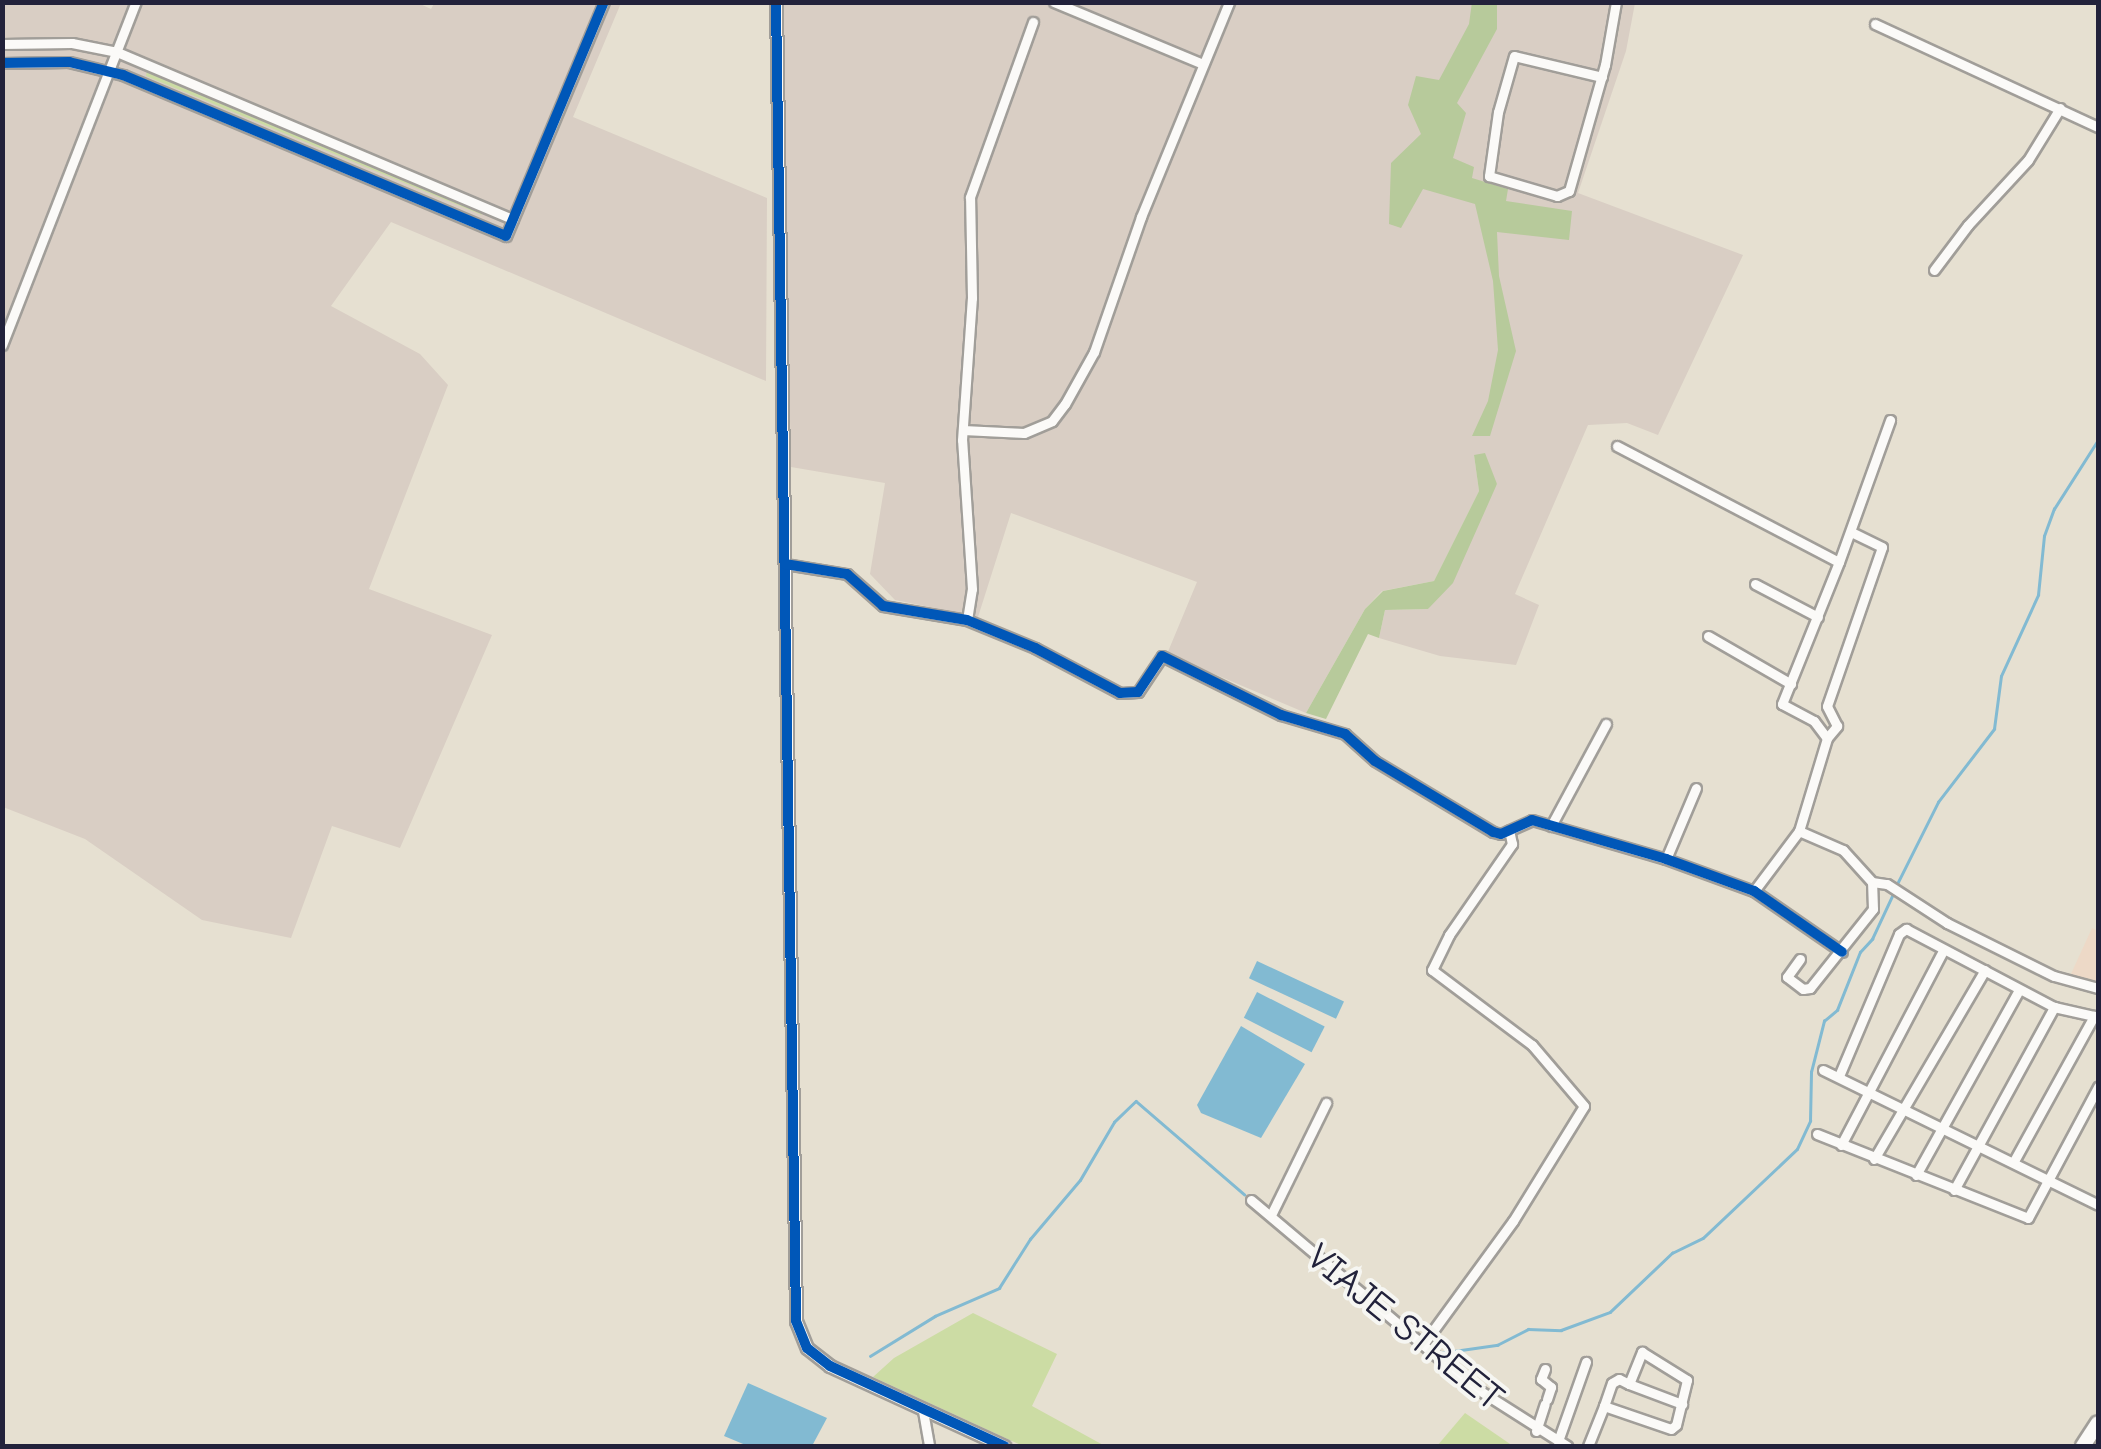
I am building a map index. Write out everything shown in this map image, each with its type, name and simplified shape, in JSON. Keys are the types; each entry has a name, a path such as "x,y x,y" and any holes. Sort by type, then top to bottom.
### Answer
{"highway":[{"path":"2083,1446 2098,1423"}],"street":[{"path":"2,345 136,2"},
{"path":"2,63 58,61 110,71 506,236 604,2"},
{"path":"776,2 796,1321 801,1340 830,1366 1004,1446"},
{"path":"1054,2 1203,64"},
{"path":"962,430 1024,433 1052,421 1065,404 1090,362 1141,217 1228,2"},
{"path":"1602,77 1514,56 1498,110 1489,176 1557,196 1568,193 1602,77 1616,2"},
{"path":"966,620 972,589 962,430 972,284 970,197 1032,22"},
{"path":"1875,24 2098,127"},
{"path":"2,44 72,43 117,52 513,219"},
{"path":"1934,270 1968,225 2028,160 2060,108"},
{"path":"1827,738 1814,722 1784,708 1890,420"},
{"path":"1618,446 1839,562"},
{"path":"1799,831 1827,738 1837,726 1826,706 1882,546 1851,532"},
{"path":"785,564 847,574 883,606 966,620 1132,696 1162,656 1281,715 1345,734 1375,761 1493,832 1509,830 1527,821 1666,858 1754,892 1842,952"},
{"path":"1755,584 1818,617"},
{"path":"1708,636 1791,684"},
{"path":"1550,826 1606,724"},
{"path":"1666,858 1696,788"},
{"path":"1424,1343 1514,1219 1584,1106 1532,1046 1433,972 1449,935 1512,844 1509,830"},
{"path":"1754,892 1792,834 1799,831 1843,850 1872,882 1873,910 1842,952 1807,989 1786,977 1800,958"},
{"path":"1872,882 1887,884 1947,922 2054,976 2098,988"},
{"path":"1839,1076 1899,934 1906,929 2054,1007 2096,1016 2014,1161"},
{"path":"1841,1145 1867,1089 1943,951"},
{"path":"1874,1159 1901,1107 1985,970"},
{"path":"1916,1175 2019,990"},
{"path":"1954,1190 2054,1007"},
{"path":"1824,1070 2098,1205"},
{"path":"1817,1134 2028,1218 2098,1087"},
{"path":"1271,1215 1326,1103"},
{"name":"VIAJE STREET","path":"1251,1200 1470,1385 1563,1444"},
{"path":"1604,1406 1672,1429 1682,1404 1686,1378 1646,1352 1639,1355 1629,1384"},
{"path":"1563,1444 1586,1362"},
{"path":"1536,1430 1551,1387 1541,1379 1545,1369"},
{"path":"1588,1446 1615,1380 1682,1404"},
{"path":"923,1411 929,1446"}],"shaded area":[{"path":"416,2 431,9 435,2 621,3 573,117 767,198 766,381 391,222 331,306 420,354 448,385 369,589 492,635 400,848 332,826 291,938 202,920 85,839 3,807 2,3"},
{"path":"781,3 1635,3 1626,51 1578,193 1743,255 1658,435 1627,423 1588,425 1515,594 1539,605 1516,665 1440,656 1379,638 1385,610 1428,609 1497,484 1474,455 1479,491 1434,581 1382,591 1365,609 1306,713 1167,654 1197,582 1011,513 978,617 895,600 870,574 885,483 791,467"},
{"path":"2092,928 2098,931 2098,985 2070,976"}],"green space":[{"path":"1472,2 1497,3 1497,29 1457,103 1466,113 1453,158 1474,167 1472,178 1508,189 1506,201 1572,211 1569,240 1497,232 1499,276 1516,351 1490,436 1472,436 1488,401 1498,350 1493,281 1475,204 1423,189 1401,228 1389,224 1391,163 1421,134 1408,105 1416,76 1439,80 1469,24"},
{"path":"147,71 480,212 482,215 146,76"},
{"path":"1485,453 1497,484 1453,583 1428,609 1385,610 1379,638 1368,634 1326,719 1306,713 1365,609 1383,591 1434,581 1479,491 1474,455"},
{"path":"973,1313 1057,1354 1032,1406 1105,1446 1023,1446 873,1377 894,1358"},
{"path":"1465,1413 1513,1446 1437,1446"}],"water":[{"path":"1257,961 1344,1002 1336,1019 1249,978"},
{"path":"1257,992 1325,1027 1312,1052 1244,1018"},
{"path":"1241,1026 1305,1064 1261,1138 1201,1113 1197,1105"},
{"path":"748,1383 827,1418 812,1446 748,1446 724,1436"}],"waterway":[{"path":"1896,886 1938,802 1994,729 2001,676 2038,595 2044,536 2054,509 2098,440"},
{"path":"1440,1353 1497,1345 1528,1329 1561,1330 1610,1312 1672,1253 1703,1238 1797,1149 1810,1121 1811,1072 1824,1021 1837,1010 1860,952 1872,939 1893,894"},
{"path":"870,1356 935,1316 999,1288 1030,1239 1080,1180 1114,1122 1136,1101 1244,1194"}],"cycle path":[{"path":"2,63 69,62 123,75 506,236 604,2"},
{"path":"776,2 796,1321 807,1348 830,1366 1004,1446"},
{"path":"785,564 847,574 883,606 967,620 1035,648 1120,693 1138,692 1162,656 1281,715 1345,734 1375,761 1493,832 1501,834 1532,820 1666,859 1754,891 1842,952"}]}
